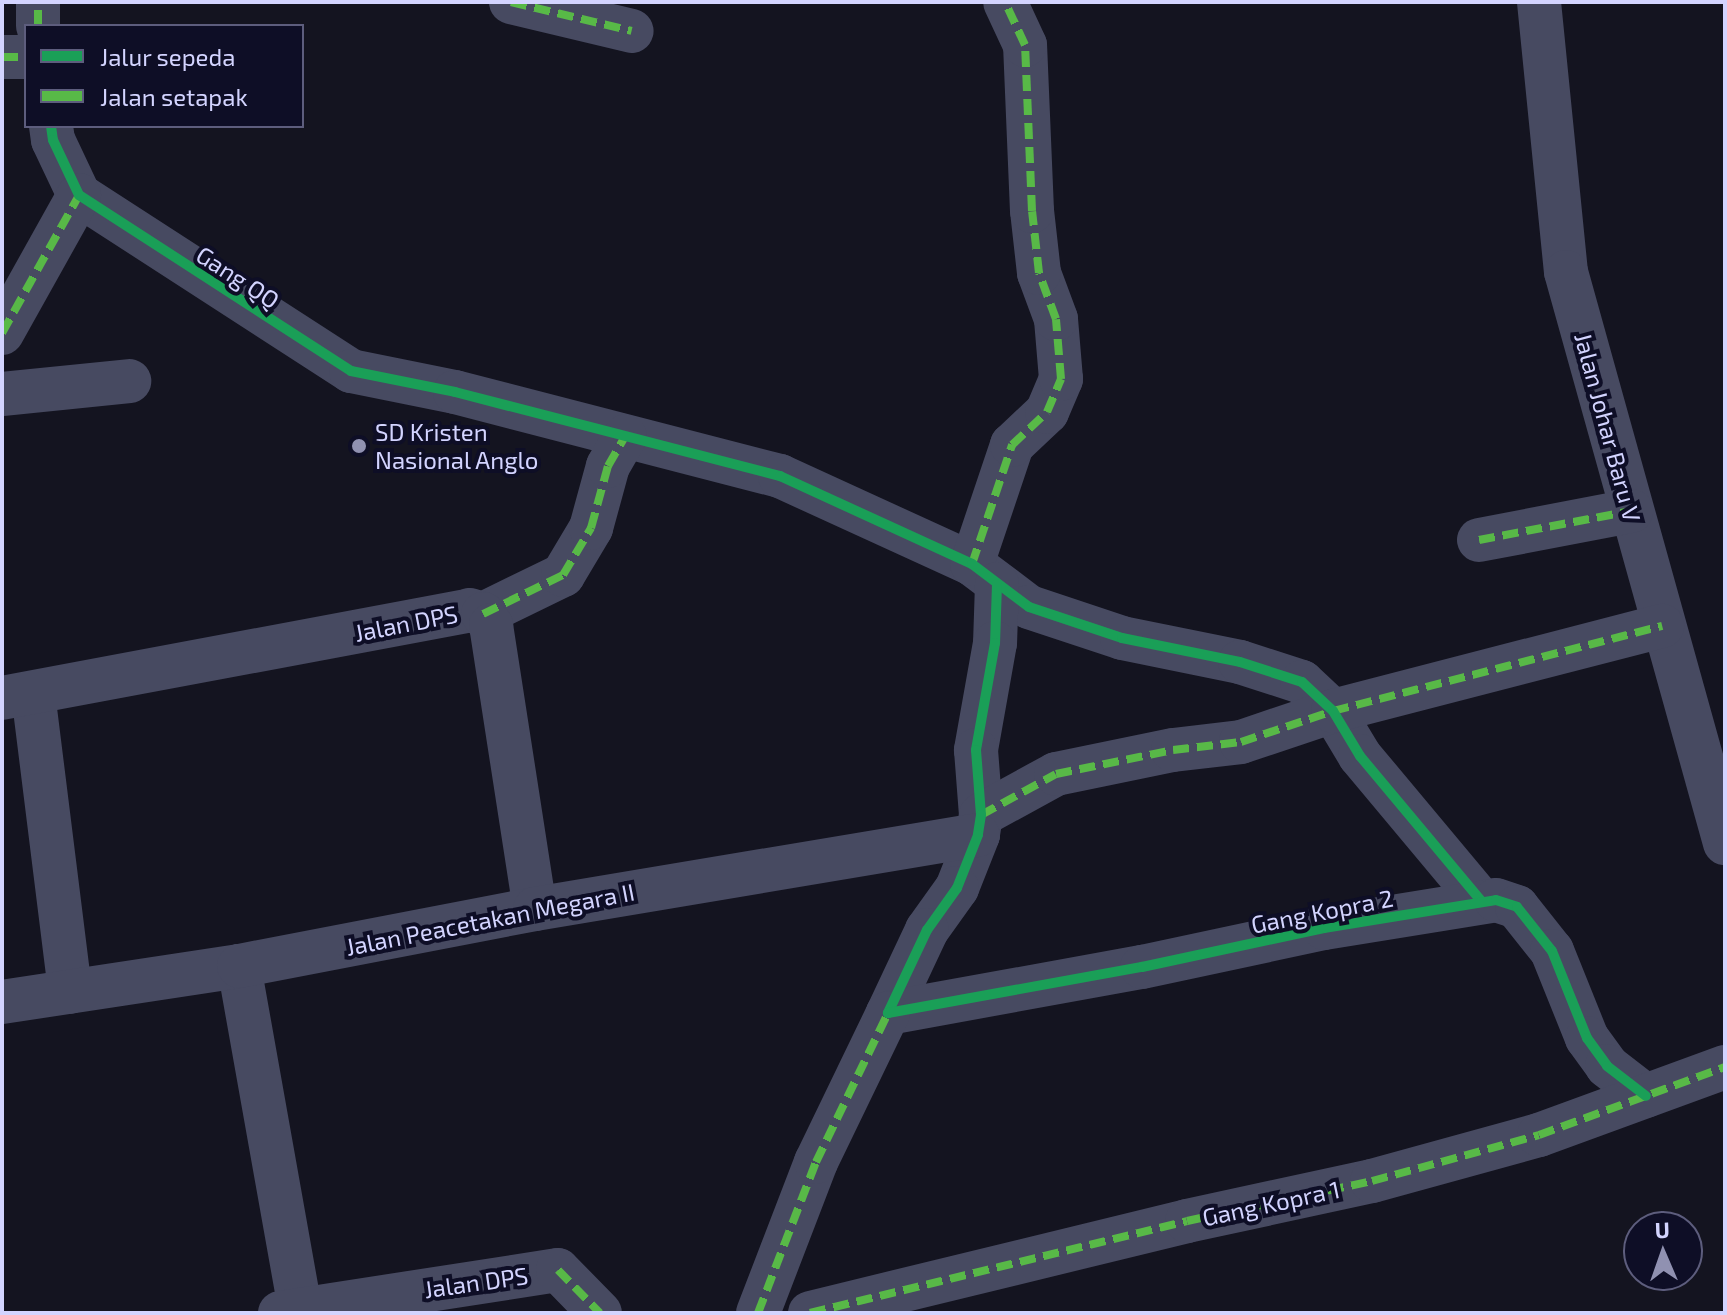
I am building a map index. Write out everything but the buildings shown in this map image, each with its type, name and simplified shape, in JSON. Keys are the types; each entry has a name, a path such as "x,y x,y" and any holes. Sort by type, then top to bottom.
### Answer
{"street":[{"path":"38,2 38,24"},
{"path":"511,2 632,31"},
{"path":"758,1313 816,1162 896,1013 927,930 957,888 980,825 976,750 995,643 984,574 1012,445 1047,412 1061,379 1056,319 1039,273 1032,211 1025,45 1005,2"},
{"name":"Jalan Johar Baru V","path":"1539,2 1566,272 1662,626 1725,843"},
{"path":"2,57 24,57"},
{"path":"2,333 79,195 53,140 51,128"},
{"name":"Gang QQ","path":"79,195 351,371 455,392 780,476 984,574 1029,607 1122,638 1240,662 1302,682 1333,711 1360,756 1482,902"},
{"path":"2,394 129,381"},
{"path":"483,614 563,575 591,528 608,466 625,436"},
{"path":"1479,540 1631,511"},
{"name":"Jalan DPS","path":"70,992 18,696 470,610 483,614 491,625 535,909"},
{"name":"Jalan Peacetakan Megara II","path":"2,1002 239,966 980,825 1056,774 1159,752 1241,742 1333,711 1662,626"},
{"name":"Gang Kopra 2","path":"896,1013 1324,928 1496,900 1517,907 1552,951 1587,1038 1607,1066 1646,1096"},
{"name":"Jalan DPS","path":"239,966 290,1311 558,1270 600,1313"},
{"name":"Gang Kopra 1","path":"810,1313 1187,1221 1372,1181 1539,1135 1725,1067"}],"marked path":[{"path":"38,2 38,24"},
{"path":"511,2 632,31"},
{"path":"972,564 1012,445 1047,412 1061,379 1056,319 1039,273 1032,211 1025,45 1005,2"},
{"path":"2,57 24,57"},
{"path":"2,333 79,195"},
{"path":"483,614 563,575 591,528 608,466 625,436"},
{"path":"1479,540 1631,511"},
{"path":"981,815 1056,774 1173,750 1241,742 1333,711 1662,626"},
{"path":"758,1313 816,1162 888,1013"},
{"path":"810,1313 1187,1221 1372,1181 1539,1135 1725,1067"},
{"path":"558,1270 600,1313"}],"cycle path":[{"path":"51,128 53,140 79,195 351,371 455,392 780,476 972,564 1029,607 1122,638 1240,662 1302,682 1333,711 1360,756 1482,902"},
{"path":"997,584 995,643 976,750 981,815 978,835 957,888 927,930 888,1013 1142,967 1324,928 1496,900 1517,907 1552,951 1587,1038 1607,1066 1646,1096"}],"place":[{"name":"SD Kristen Nasional Anglo","path":"359,446"}]}
